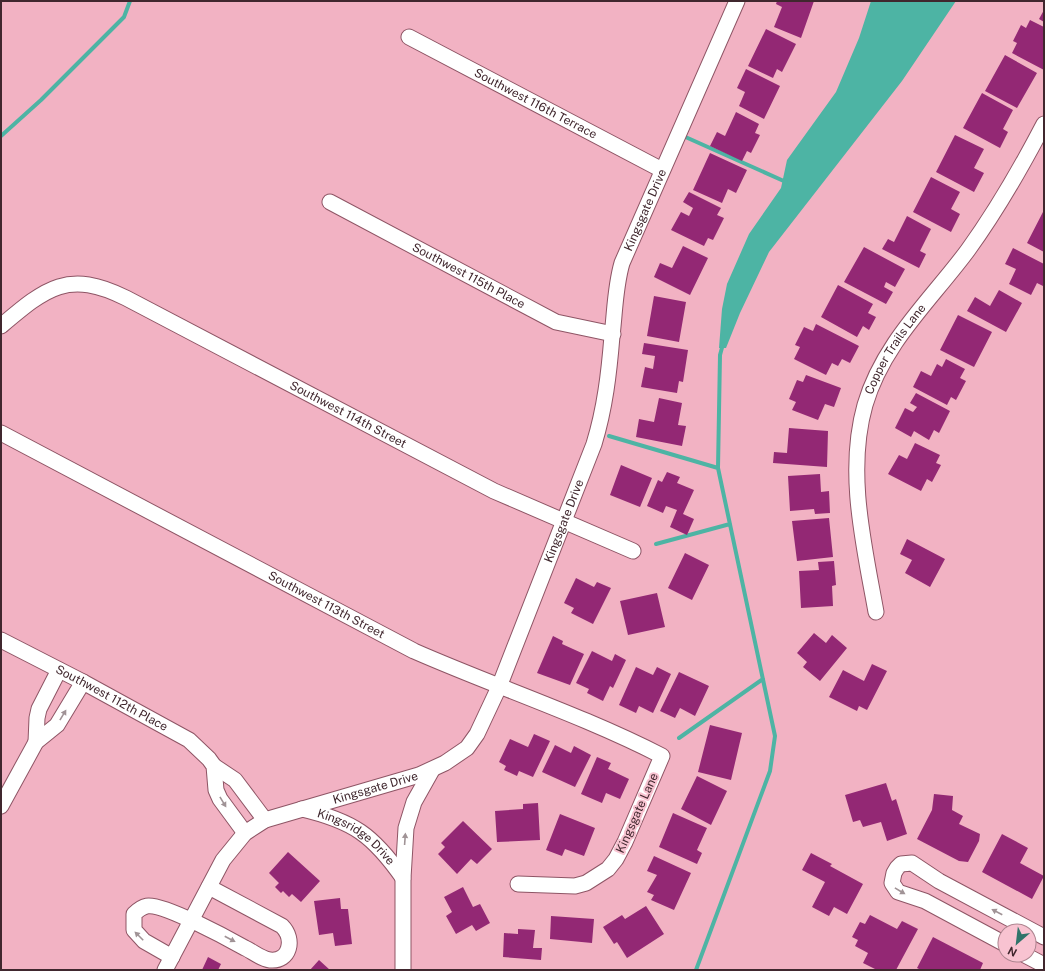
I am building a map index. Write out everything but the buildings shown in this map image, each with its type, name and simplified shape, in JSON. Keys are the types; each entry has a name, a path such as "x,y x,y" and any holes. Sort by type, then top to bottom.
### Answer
{"street":[{"name":"Kingsgate Drive","path":"165,970 223,860 245,833 265,820 432,770 467,748 477,734 499,687 582,478 602,417 613,334 616,290 622,263 737,1"},
{"name":"Southwest 116th Terrace","path":"409,37 662,170"},
{"name":"Copper Trails Lane","path":"876,612 860,509 857,476 861,422 865,405 882,364 894,343 910,320 949,275 985,226 1010,188 1044,124"},
{"name":"Southwest 115th Place","path":"330,202 549,319 567,326 613,334"},
{"name":"Southwest 114th Street","path":"1,326 32,300 51,289 65,284 89,284 112,291 470,479 564,522 633,551"},
{"name":"Southwest 113th Street","path":"1,433 414,651 499,687 630,739 662,756"},
{"name":"Southwest 112th Place","path":"1,640 83,682 189,740 209,758 214,766 235,780 265,820"},
{"path":"36,742 39,709 59,670"},
{"path":"1,806 36,742 57,725 83,682"},
{"name":"Kingsgate Lane","path":"518,884 575,886 586,883 608,869 616,859 625,842 662,756"},
{"path":"214,766 216,790 245,833"},
{"name":"Kingsridge Drive","path":"403,970 403,878 406,828 409,815 419,791 432,770"},
{"name":"Kingsridge Drive","path":"301,809 330,816 355,827 380,848 403,878"},
{"path":"997,940 925,901 898,892 892,883 894,873 897,868 901,864 912,863 939,881 1018,923"},
{"path":"172,956 137,935 134,930 134,914 140,908 148,905 166,910 209,928 268,960 279,958 288,949 290,938 288,932 282,926 208,887"}],"shaded area":[{"path":"871,1 956,1 902,81 769,252 740,313 726,348 719,348 722,309 727,284 749,234 781,188 787,160 836,92 859,38"}],"waterway":[{"path":"1,136 41,100 124,17 130,1"},
{"path":"681,135 786,182"},
{"path":"696,970 770,771 775,736 718,468 720,355 723,344"},
{"path":"609,436 718,468"},
{"path":"656,544 730,524"},
{"path":"679,738 763,679"}]}
